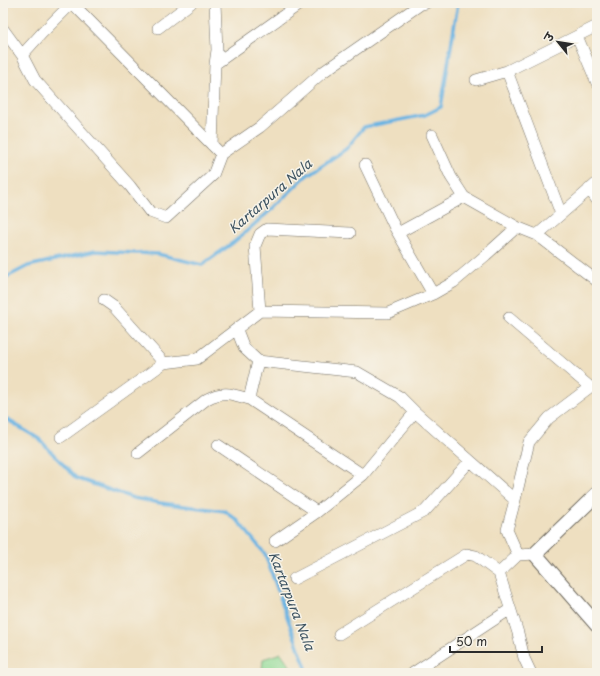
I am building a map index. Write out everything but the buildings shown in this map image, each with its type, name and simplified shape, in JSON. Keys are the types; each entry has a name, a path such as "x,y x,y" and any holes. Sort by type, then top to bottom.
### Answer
{"street":[{"path":"22,55 72,3 221,154"},
{"path":"158,28 191,3"},
{"path":"212,144 215,64 217,50 215,3"},
{"path":"215,64 301,3"},
{"path":"3,29 22,55 35,80 130,186 150,212 166,218 214,175 221,154 260,127 323,72 423,3"},
{"path":"476,80 508,71 597,26"},
{"path":"577,36 597,84"},
{"path":"508,71 561,214"},
{"path":"432,135 451,177 464,197 517,227 537,235 597,281"},
{"path":"365,166 398,233 433,294"},
{"path":"537,235 593,186 597,200"},
{"path":"398,233 464,197"},
{"path":"61,436 164,363 197,359 260,311 388,313 433,294 454,282 517,227"},
{"path":"260,311 255,246 260,234 267,229 350,233"},
{"path":"104,300 114,307 164,363"},
{"path":"509,318 594,384 549,418 528,442 507,530 518,554"},
{"path":"237,330 244,348 258,361 357,372 400,397 515,500"},
{"path":"249,399 258,361"},
{"path":"138,453 207,399 215,394 229,393 249,399 363,475"},
{"path":"275,541 317,512 363,475 415,412"},
{"path":"218,445 317,512"},
{"path":"294,579 425,511 470,461"},
{"path":"499,574 518,554 534,554 597,494"},
{"path":"339,634 467,554 476,556 499,574 509,610 518,633 524,658 531,673"},
{"path":"534,554 597,624"},
{"path":"413,673 509,610"}],"green space":[{"path":"281,653 295,673 265,673 262,671 263,659"}],"waterway":[{"name":"Kartarpura Nala","path":"3,279 28,266 95,251 158,254 202,265 234,242 272,209 306,176 346,149 364,127 425,115 441,107 458,3"},
{"name":"Kartarpura Nala","path":"3,417 39,439 76,478 133,498 225,511 238,521 265,554 308,673"}]}
